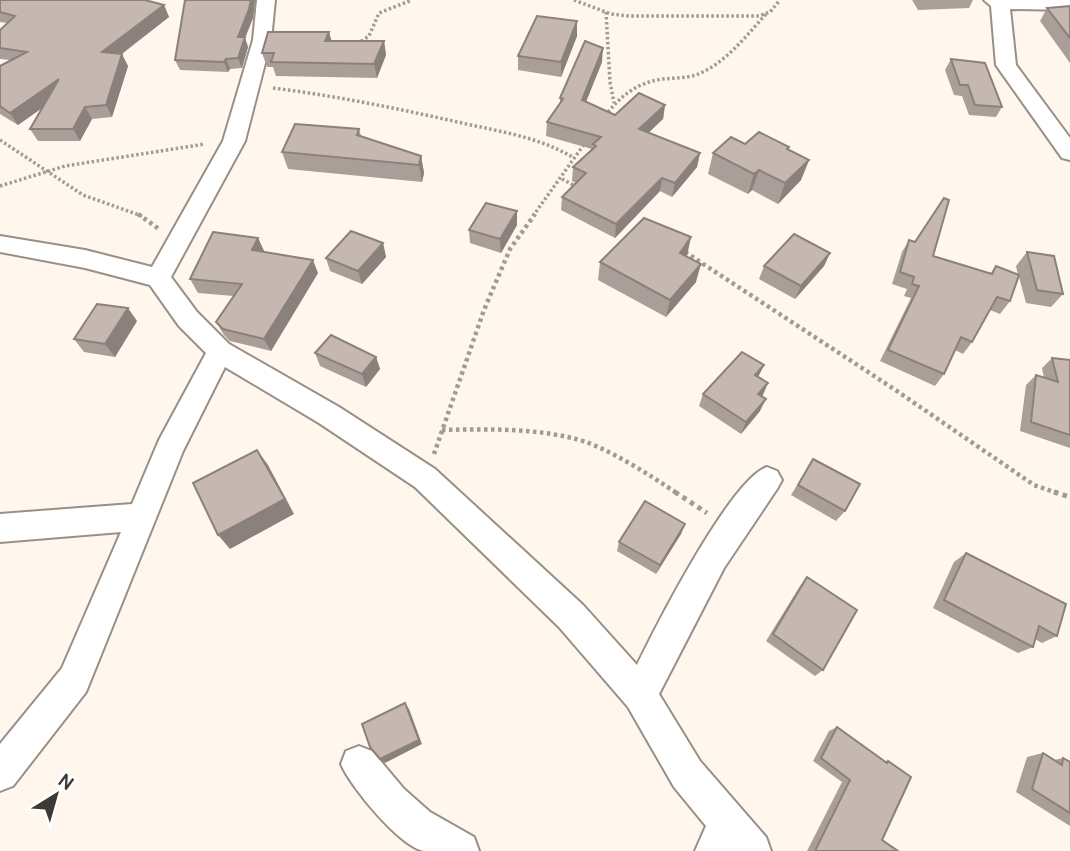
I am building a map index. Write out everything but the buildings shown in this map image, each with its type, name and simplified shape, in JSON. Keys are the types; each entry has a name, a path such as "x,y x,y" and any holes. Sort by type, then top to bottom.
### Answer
{"street":[{"path":"158,278 233,141 262,40 266,0"},
{"path":"1070,5 996,2 1006,65 1070,153"},
{"path":"0,244 85,259 158,278 188,319 220,351 329,415 425,478 571,616 640,695 721,837 752,851"},
{"path":"0,773 74,680 169,449 220,351"},
{"path":"640,695 689,593 731,528 767,480"},
{"path":"0,528 141,517"},
{"path":"359,764 379,792 401,813 446,845 460,851"}],"path":[{"path":"354,45 369,36 379,13 412,0"},
{"path":"574,0 606,12 629,16 766,14"},
{"path":"598,125 614,103 641,84 693,76 725,57 780,0"},
{"path":"606,12 610,82 614,103"},
{"path":"248,84 369,101 513,131 551,143 574,158"},
{"path":"425,478 484,310 510,249 590,136"},
{"path":"0,140 46,172 96,201 154,222 171,251"},
{"path":"0,186 90,162 233,141"},
{"path":"562,179 582,190"},
{"path":"684,251 894,388 1034,485 1070,497"},
{"path":"442,430 524,430 584,441 639,468 731,528"}]}
